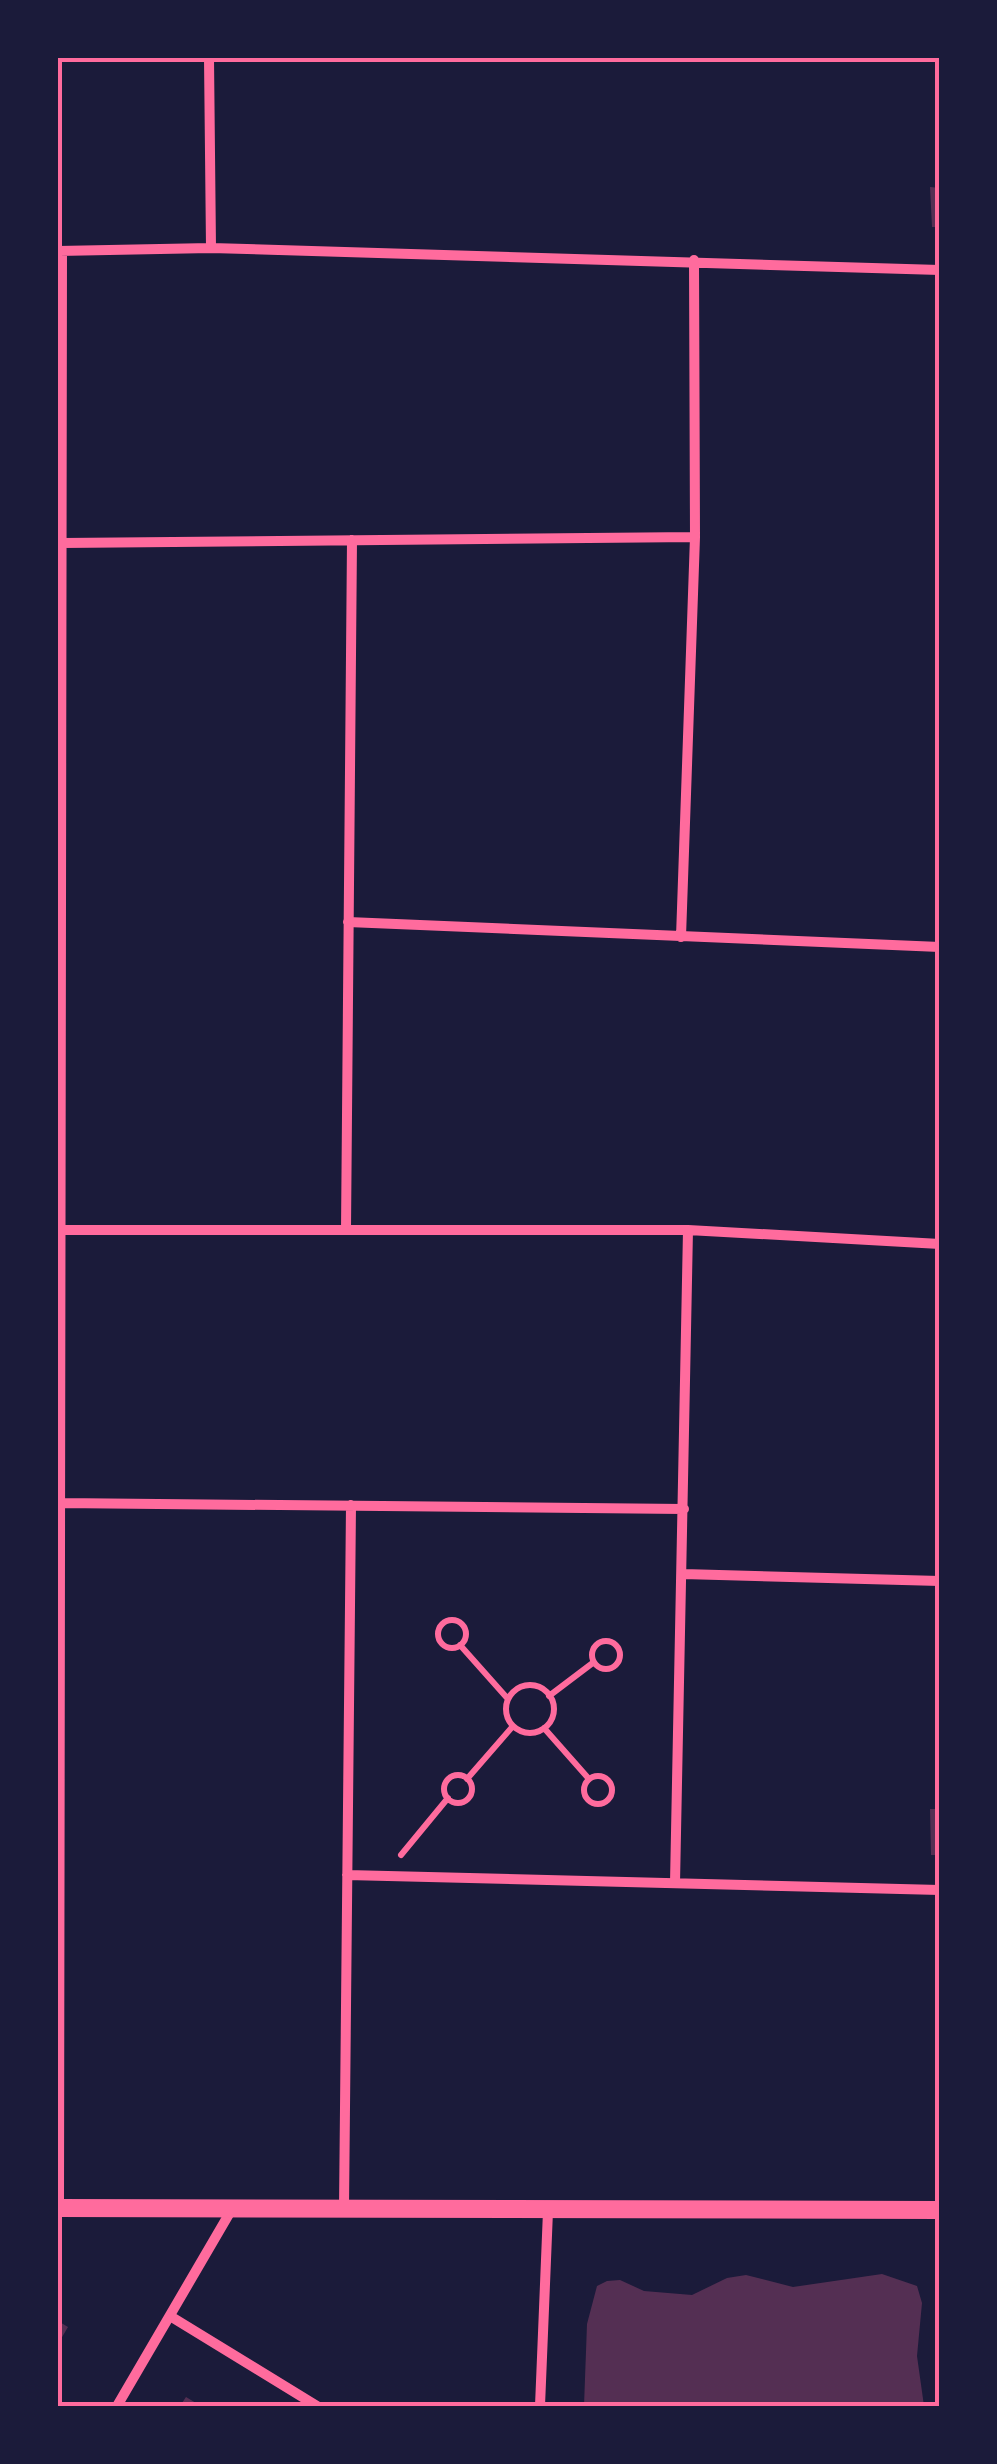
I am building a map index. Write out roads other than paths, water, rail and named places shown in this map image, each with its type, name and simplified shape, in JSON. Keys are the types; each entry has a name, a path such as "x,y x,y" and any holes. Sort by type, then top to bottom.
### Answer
{"street":[{"path":"209,58 210,248"},
{"path":"940,270 210,248 60,251 58,2208 940,2210"},
{"path":"681,937 694,537 694,260"},
{"path":"62,543 694,537"},
{"path":"346,1230 352,540"},
{"path":"348,922 940,947"},
{"path":"59,1230 688,1230 940,1244"},
{"path":"675,1883 688,1230"},
{"path":"60,1502 684,1508"},
{"path":"344,2208 351,1506"},
{"path":"683,1574 940,1581"},
{"path":"347,1875 940,1890"},
{"path":"117,2406 233,2208"},
{"path":"540,2406 548,2210"},
{"path":"170,2316 317,2406"}]}
